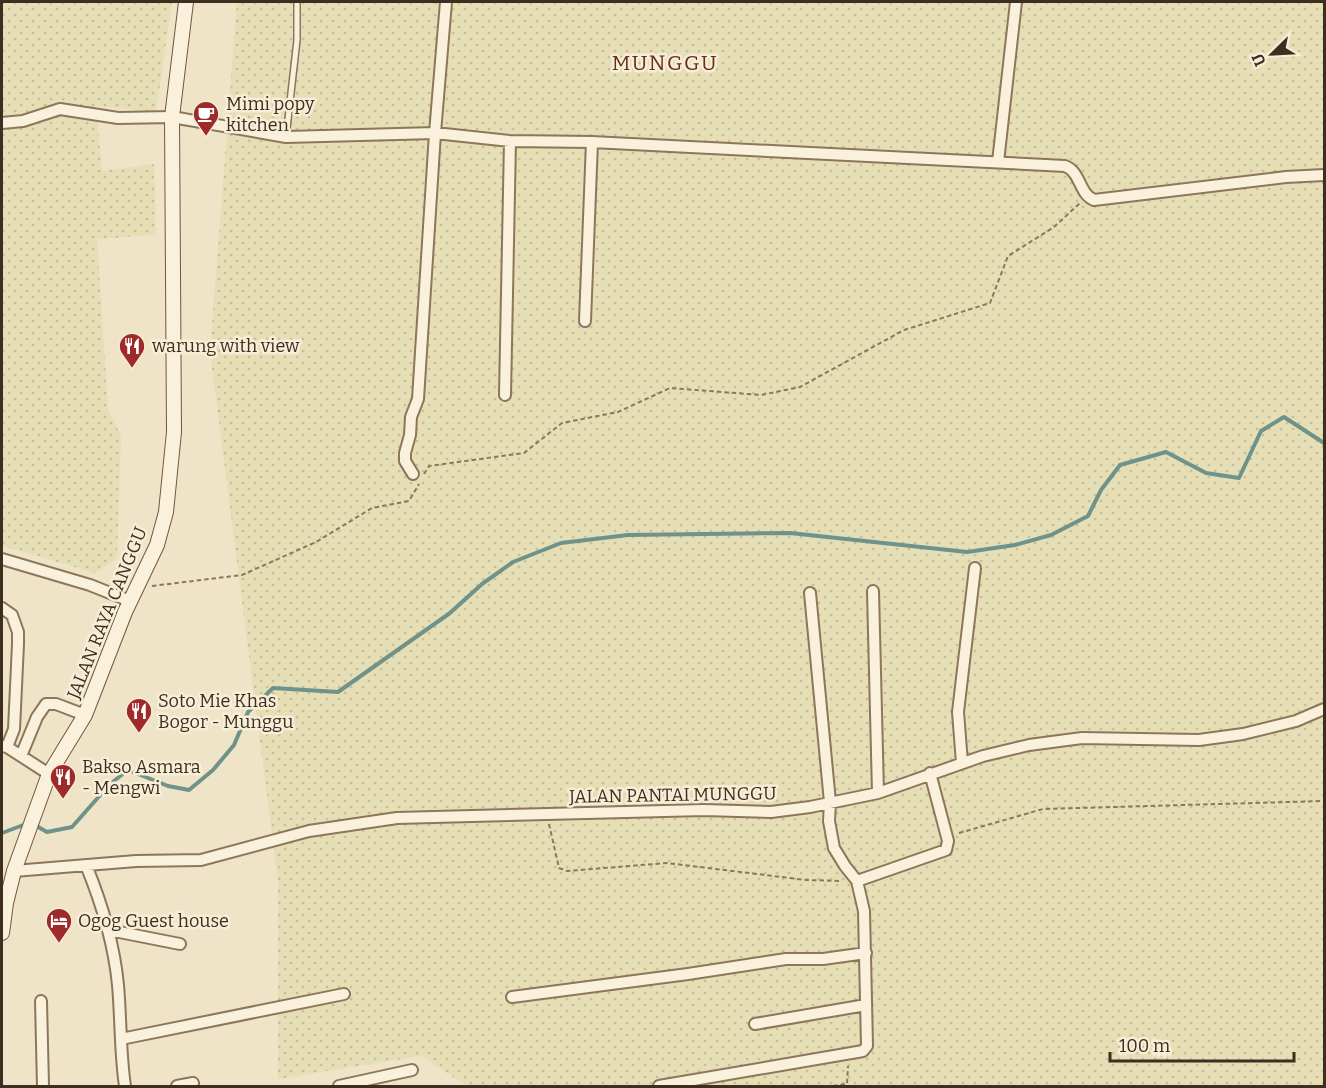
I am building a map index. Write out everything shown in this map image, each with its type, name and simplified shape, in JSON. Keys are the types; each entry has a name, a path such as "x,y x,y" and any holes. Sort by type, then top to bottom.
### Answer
{"main road":[{"name":"JALAN RAYA CANGGU","path":"2,933 8,870 49,774 85,715 130,601 157,545 166,512 174,432 172,117 186,2"}],"street":[{"path":"419,477 405,460 405,453 410,435 411,417 418,399 446,2"},
{"path":"998,162 1016,2"},
{"path":"2,123 23,121 60,109 118,118 172,117 286,137 435,133 510,141 592,142 1065,166 1074,171 1087,196 1094,201 1254,181 1324,175"},
{"path":"505,395 510,141"},
{"path":"585,321 592,142"},
{"path":"2,560 90,585 130,601"},
{"path":"962,763 958,712 975,568"},
{"path":"873,591 878,793"},
{"path":"659,1086 848,1054 863,1051 867,1046 864,911 856,881 834,848 829,821 830,802 810,593"},
{"path":"2,608 12,615 18,632 14,729 4,747 49,774"},
{"path":"21,756 37,717 46,704 56,704 85,715"},
{"name":"JALAN PANTAI MUNGGU","path":"8,870 136,861 201,860 309,831 397,818 704,810 771,812 878,793 930,773 1029,745 1082,738 1199,740 1243,734 1296,721 1324,709"},
{"path":"856,881 946,850 947,836 930,773"},
{"path":"86,865 102,903 109,930 118,984 125,1086"},
{"path":"109,930 180,944"},
{"path":"512,996 688,975 738,965 786,959 823,959 866,953"},
{"path":"121,1039 344,994"},
{"path":"41,1001 43,1086"},
{"path":"756,1024 866,1005"},
{"path":"339,1086 412,1070"},
{"path":"177,1086 193,1083"}],"lane":[{"path":"286,137 297,40 297,2"}],"path":[{"path":"137,587 242,575 316,542 372,508 408,501 419,477 429,466 524,453 562,423 618,412 670,388 761,395 800,387 904,330 990,303 1008,256 1054,227 1087,196"},
{"path":"947,836 1043,809 1324,801"},
{"path":"548,813 556,862 559,868 567,871 667,863 806,880 856,881"},
{"path":"833,1086 847,1084 848,1054"}],"shaded area":[{"path":"2,2 172,2 156,112 96,106 102,171 154,164 156,235 97,239 108,409 121,436 117,558 95,573 2,546"},
{"path":"237,2 1324,2 1324,1086 467,1086 421,1056 278,1079 278,881 210,352"}],"waterway":[{"path":"33,824 47,832 72,827 110,784 128,770 168,786 189,790 213,770 234,745 248,712 273,688 338,692 450,613 482,584 513,562 561,543 628,535 790,533 967,552 1015,545 1051,535 1088,516 1101,490 1120,465 1166,452 1206,473 1239,478 1261,431 1284,417 1324,443"},
{"path":"2,833 26,824"}],"place":[{"name":"Mimi popy kitchen","path":"206,137"},
{"name":"warung with view","path":"132,369"},
{"name":"Soto Mie Khas Bogor - Munggu","path":"139,734"},
{"name":"Bakso Asmara - Mengwi","path":"63,800"},
{"name":"Ogog Guest house","path":"59,944"}],"district":[{"name":"MUNGGU","path":"665,63"}]}
